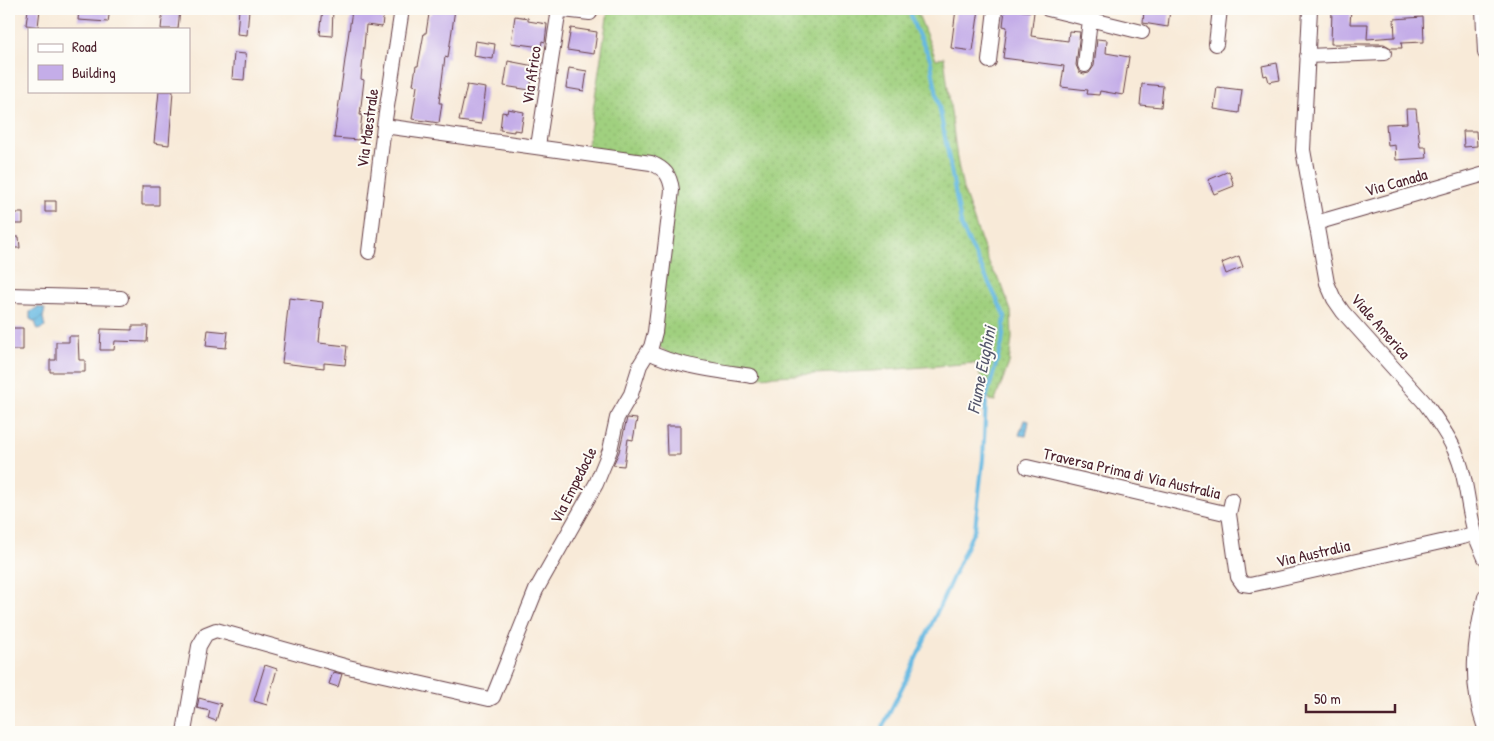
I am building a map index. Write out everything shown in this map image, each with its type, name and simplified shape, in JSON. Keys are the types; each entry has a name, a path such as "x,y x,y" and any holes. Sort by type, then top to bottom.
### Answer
{"street":[{"name":"Via Maestrale","path":"369,252 384,126 402,9"},
{"path":"554,9 590,13"},
{"name":"Via Africo","path":"538,146 559,9"},
{"path":"989,61 996,9"},
{"path":"1048,9 1142,32"},
{"path":"1216,44 1220,9"},
{"name":"Viale America","path":"1310,9 1303,150 1327,283 1334,298 1344,312 1434,415 1455,451 1462,471 1475,533 1485,558"},
{"path":"1483,9 1485,53"},
{"path":"1085,65 1090,19"},
{"path":"1307,56 1384,53"},
{"name":"Via Empedocle","path":"184,732 199,646 206,634 216,630 348,668 489,699 493,697 536,590 596,484 610,450 616,418 631,394 640,365 649,352 655,332 671,206 672,190 669,176 663,168 651,163 384,126"},
{"name":"Via Canada","path":"1316,223 1485,174"},
{"path":"9,295 121,298"},
{"path":"649,352 658,357 712,370 751,376"},
{"name":"Traversa Prima di Via Australia","path":"1027,467 1231,507"},
{"name":"Via Australia","path":"1231,507 1238,577 1243,584 1250,585 1463,538 1475,533"},
{"path":"1485,597 1479,623 1474,675 1477,699 1485,728"}],"green space":[{"path":"594,9 916,9 936,59 944,57 957,159 963,189 990,266 1002,285 1011,311 1012,338 1009,363 995,401 990,400 975,363 757,377 673,357 656,344 672,173 587,150 608,11"}],"water":[{"path":"38,307 45,309 43,318 45,327 38,330 35,322 30,319 30,312"},
{"path":"1024,420 1029,421 1026,436 1019,435"}],"building":[{"path":"28,9 40,9 38,27 26,25"},
{"path":"79,9 110,9 108,22 78,20"},
{"path":"163,9 180,9 178,28 161,28"},
{"path":"239,9 249,9 247,35 237,34"},
{"path":"323,9 333,9 332,36 320,35"},
{"path":"366,9 384,9 382,27 366,25 361,79 364,80 359,140 334,138 352,10 366,11"},
{"path":"433,9 455,9 448,58 445,57 439,103 442,103 439,123 412,119 417,86 413,85 416,66 418,66 429,14 432,14"},
{"path":"956,9 979,9 973,51 951,48"},
{"path":"1005,9 1034,12 1031,36 1068,41 1069,31 1080,32 1076,65 1079,72 1084,74 1089,73 1094,66 1097,39 1107,40 1106,53 1129,57 1123,95 1100,91 1099,95 1087,94 1088,90 1061,87 1064,66 1003,58 1007,27 1003,26"},
{"path":"1144,9 1170,9 1168,27 1143,23"},
{"path":"1332,9 1351,9 1350,24 1368,24 1367,39 1395,37 1394,19 1423,17 1424,42 1401,43 1402,48 1391,48 1384,44 1331,44"},
{"path":"515,16 528,18 528,21 547,24 545,42 542,41 541,47 511,43"},
{"path":"571,28 597,32 594,54 567,50"},
{"path":"475,41 495,44 493,59 473,56"},
{"path":"234,53 246,54 244,80 232,79"},
{"path":"508,61 534,66 530,90 504,86"},
{"path":"1277,63 1280,80 1269,82 1267,75 1264,76 1262,66"},
{"path":"569,68 587,71 584,91 566,88"},
{"path":"1142,84 1163,86 1161,107 1140,105"},
{"path":"467,85 486,88 481,124 459,121"},
{"path":"1217,87 1242,90 1239,113 1214,109"},
{"path":"159,92 173,92 169,145 154,143"},
{"path":"508,109 524,112 521,131 500,130 502,112 507,113"},
{"path":"1406,109 1416,109 1420,147 1426,147 1427,158 1396,160 1395,145 1388,146 1386,124 1407,123"},
{"path":"1463,131 1476,131 1477,146 1464,147"},
{"path":"1229,171 1234,186 1214,194 1208,180"},
{"path":"142,186 159,186 159,205 142,205"},
{"path":"45,201 56,201 56,212 45,212"},
{"path":"11,213 23,213 23,224 12,224"},
{"path":"9,237 19,237 20,248 9,248"},
{"path":"1239,256 1243,267 1226,274 1222,263"},
{"path":"289,298 323,302 319,343 347,346 345,365 324,363 324,368 282,363"},
{"path":"132,326 148,326 147,342 115,341 114,350 100,350 101,329 132,330"},
{"path":"9,328 23,328 23,350 9,350"},
{"path":"208,330 228,332 226,348 206,346"},
{"path":"69,336 78,336 79,360 85,360 85,372 50,372 50,360 56,360 56,342 69,342"},
{"path":"627,418 637,419 633,440 628,439 624,466 613,465 619,452"},
{"path":"666,426 680,426 680,455 667,455"},
{"path":"265,665 277,669 267,705 254,701"},
{"path":"333,672 342,674 338,687 329,684"},
{"path":"199,698 221,704 216,721 208,718 210,711 197,708"}],"waterway":[{"name":"Fiume Eughini","path":"880,732 914,663 975,528 983,459 986,399 1002,344 1005,316 962,228 930,58 915,28 909,9"}]}
